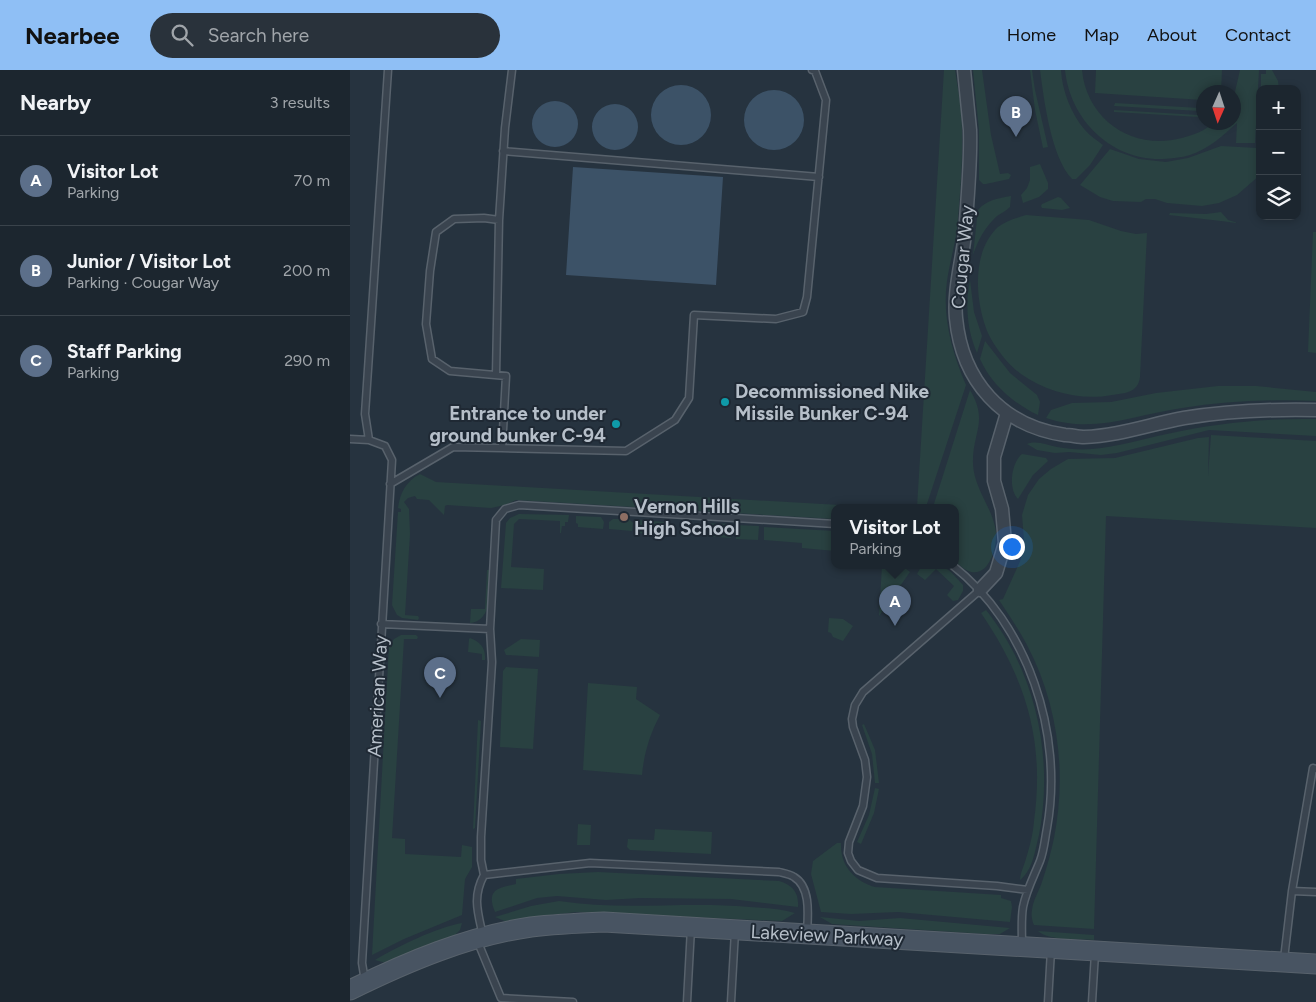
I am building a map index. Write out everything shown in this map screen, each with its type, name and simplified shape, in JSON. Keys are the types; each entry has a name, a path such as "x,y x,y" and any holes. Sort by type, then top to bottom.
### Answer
{"street":[{"name":"Cougar Way","path":"964,70 970,131 970,154 966,230 957,286 956,318 962,348 972,373 990,400 1007,413 1034,427 1053,433 1083,437 1113,434 1185,418 1226,413 1268,410 1316,410"},
{"path":"980,590 996,573 1005,543 1002,509 994,482 994,458 1007,413"},
{"name":"Lakeview Parkway","path":"358,986 430,954 480,938 531,927 604,922 1316,964"}],"lane":[{"path":"350,439 369,440 366,414 388,70"},
{"path":"496,376 499,220 503,151 512,70"},
{"path":"390,484 453,447 626,451 675,420 689,398 694,315 776,319 803,312 826,100 815,71 812,70"},
{"path":"503,151 818,177"},
{"path":"499,220 484,218 454,219 436,232 430,271 426,324 432,359 450,371 506,376 502,448"},
{"name":"American Way","path":"358,986 362,963 392,460 385,446 369,440"},
{"path":"572,1002 501,1000 480,938 476,904 477,887 484,875 481,860 481,837 492,662 490,629 496,520 505,509 518,505 831,524"},
{"path":"958,569 980,590 1001,618 1019,648 1029,669 1042,706 1048,738 1052,770 1047,827 1040,859 1023,908 1022,946"},
{"path":"980,590 863,692 856,704 852,719 853,727 865,760 867,777 863,806 849,842 848,852 851,862 856,867 866,874 877,878 997,886 1028,890"},
{"path":"381,624 490,629"},
{"path":"1284,962 1292,891 1313,768 1316,769"},
{"path":"484,875 590,863 779,872 794,877 804,888 808,912 807,934"},
{"path":"1292,891 1316,892"},
{"path":"687,1002 691,927"},
{"path":"731,1002 735,930"},
{"path":"1048,1002 1052,948"},
{"path":"1092,1002 1095,951"}],"green space":[{"path":"944,70 955,70 961,106 961,178 955,242 947,281 946,308 949,334 956,360 966,385 927,504 917,504"},
{"path":"973,70 982,70 991,135 1000,174 1008,173 1011,175 1009,179 986,184 979,180 979,130"},
{"path":"1030,70 1032,70 1048,147 1043,148 1035,110"},
{"path":"1040,70 1061,70 1065,94 1075,117 1087,132 1103,145 1090,165 1076,179 1072,179 1065,169 1054,143 1046,112"},
{"path":"1065,70 1082,70 1086,88 1093,104 1103,117 1116,128 1131,136 1147,140 1164,141 1182,138 1202,130 1228,130 1209,145 1187,156 1163,159 1144,158 1127,153 1111,145 1097,134 1085,121 1075,105"},
{"path":"1096,70 1222,70 1221,85 1196,85 1196,100 1095,93"},
{"path":"1240,70 1259,70 1258,85 1256,85 1255,143 1236,143 1237,130 1241,130 1241,85 1237,85"},
{"path":"1266,70 1272,70 1278,85 1261,85 1261,74 1266,74"},
{"path":"1115,103 1196,108 1196,111 1114,106"},
{"path":"1114,110 1196,115 1196,117 1114,112"},
{"path":"1221,146 1256,148 1256,178 1237,195 1219,203 1202,206 1167,203 1155,199 1146,199 1141,202 1113,201 1100,197 1080,185 1110,149 1139,159 1166,162 1188,158"},
{"path":"1040,164 1048,183 1048,189 1039,197 1023,203 1021,195 1027,188 1030,180 1030,167"},
{"path":"1011,196 1010,207 997,216 985,229 973,255 978,210 989,202"},
{"path":"1058,197 1070,208 1062,210 1042,208 1042,204"},
{"path":"1221,212 1228,220 1238,223 1169,215 1170,213 1206,214"},
{"path":"1026,215 1089,220 1121,231 1136,234 1147,233 1140,377 1134,389 1122,394 1100,397 1064,394 1041,386 1021,374 996,347 982,316 978,289 980,262 990,237 998,227 1008,221"},
{"path":"1313,232 1316,232 1316,353 1308,352"},
{"path":"970,280 974,312 982,336 977,353 968,317"},
{"path":"985,341 1010,373 1037,395 1040,402 1038,415 1012,399 990,377 980,359"},
{"path":"1218,386 1256,386 1316,392 1316,401 1265,400 1232,402 1182,408 1098,424 1081,424 1046,418 1051,410 1072,403 1111,402 1156,393"},
{"path":"970,390 976,401 979,419 973,453 974,473 996,532 994,552 988,565 978,572 971,572 959,564 959,504 934,504"},
{"path":"1316,419 1316,436 1209,430 1117,453 1101,455 1069,452 1055,453 1037,450 1027,444 1038,443 1066,448 1092,449 1111,447 1185,430 1222,424 1260,420"},
{"path":"1211,435 1316,441 1316,528 1106,516 1094,929 1034,925 1032,916 1033,906 1049,860 1058,813 1060,789 1057,739 1053,715 1038,668 1024,639 999,600 1003,599 1021,559 1024,540 1022,515 1028,495 1039,479 1068,459 1115,458 1209,437 1208,476"},
{"path":"1022,454 1046,458 1048,461 1033,475 1018,499 1013,489 1012,476 1015,463"},
{"path":"420,474 436,482 831,505 831,519 516,500 491,508 447,505 445,506 444,515 429,500 417,499 415,496 408,498 404,502 409,509 410,534 405,615 418,616 418,620 402,618 397,615 392,605 398,512 401,512 401,509 398,508 402,492"},
{"path":"519,514 569,515 568,522 565,522 565,526 562,526 561,533 560,521 519,519 514,524 511,567 544,569 543,590 501,588 506,523 510,518"},
{"path":"576,516 601,517 604,522 603,529 578,527"},
{"path":"613,519 629,519 633,523 632,531 609,529 609,522"},
{"path":"640,520 665,522 665,535 636,533 637,523"},
{"path":"703,523 732,524 731,538 703,536"},
{"path":"736,525 759,526 758,540 736,539"},
{"path":"764,527 831,531 831,551 802,548 802,543 764,540"},
{"path":"882,569 906,569 910,572 879,616"},
{"path":"920,569 936,569 925,580 917,574"},
{"path":"936,569 947,569 963,585 963,591 958,600 953,601 947,595 954,586"},
{"path":"487,570 490,570 490,594 487,610 478,621 470,623 471,609 485,609"},
{"path":"986,610 1003,634 1029,688 1037,716 1042,746 1044,776 1039,835 1031,865 1020,880 1029,847 1037,792 1037,764 1034,737 1020,687 1010,662 981,613"},
{"path":"829,618 843,619 853,626 843,641 833,637 828,632"},
{"path":"401,635 416,635 418,637 417,639 404,639 392,838 405,839 405,854 461,857 462,845 472,847 472,867 465,879 462,915 404,939 372,955 389,646 394,639"},
{"path":"470,638 482,646 485,652 485,660 482,660 482,654 468,652"},
{"path":"521,639 540,640 539,657 506,655 504,650"},
{"path":"506,667 538,669 533,749 500,747 503,671"},
{"path":"588,683 637,687 636,699 660,715 648,744 642,775 583,770"},
{"path":"478,720 481,721 475,828 473,829"},
{"path":"864,724 875,750 879,783 875,783 872,754 862,725"},
{"path":"875,788 879,789 874,813 861,844 857,842 869,815"},
{"path":"578,824 591,825 590,845 577,845"},
{"path":"655,829 712,832 711,854 630,850 627,847 628,839 654,840"},
{"path":"837,843 841,843 841,851 846,865 855,877 861,881 875,887 1001,895 1001,898 1011,901 1010,922 898,912 851,914 821,912 811,874 813,861"},
{"path":"598,872 779,881 794,890 798,907 731,899 640,898 606,900 557,896 537,898 495,912 492,899 495,891 516,884 516,879"},
{"path":"559,901 630,906 726,905 795,913 782,921 577,912 507,922 495,917 531,906"},
{"path":"820,917 859,921 900,918 1010,928 1000,934 985,934 832,924"},
{"path":"462,923 460,930 454,936 386,963 375,960 417,938 451,925"},
{"path":"1038,931 1094,935 1094,940 1056,938"}],"water":[{"path":"675,85 687,85 703,93 709,103 711,115 709,127 703,137 687,145 675,145 659,137 651,121 651,109 659,93"},
{"path":"768,90 780,90 796,98 802,108 804,120 802,132 796,142 780,150 768,150 752,142 744,126 744,114 752,98"},
{"path":"560,101 572,107 577,115 577,133 572,141 564,146 550,147 538,141 533,133 532,119 538,107 546,102"},
{"path":"620,104 632,110 637,118 637,136 632,144 624,149 610,150 598,144 593,136 592,122 598,110 606,105"},
{"path":"573,167 723,177 716,285 566,275"}],"place":[{"name":"Junior / Visitor Lot","path":"1016,137"},
{"name":"Decommissioned Nike Missile Bunker C-94","path":"725,402"},
{"name":"Entrance to under ground bunker C-94","path":"616,424"},
{"name":"Vernon Hills High School","path":"624,517"},
{"name":"Visitor Lot","path":"895,626"},
{"name":"Staff Parking","path":"440,698"}]}
